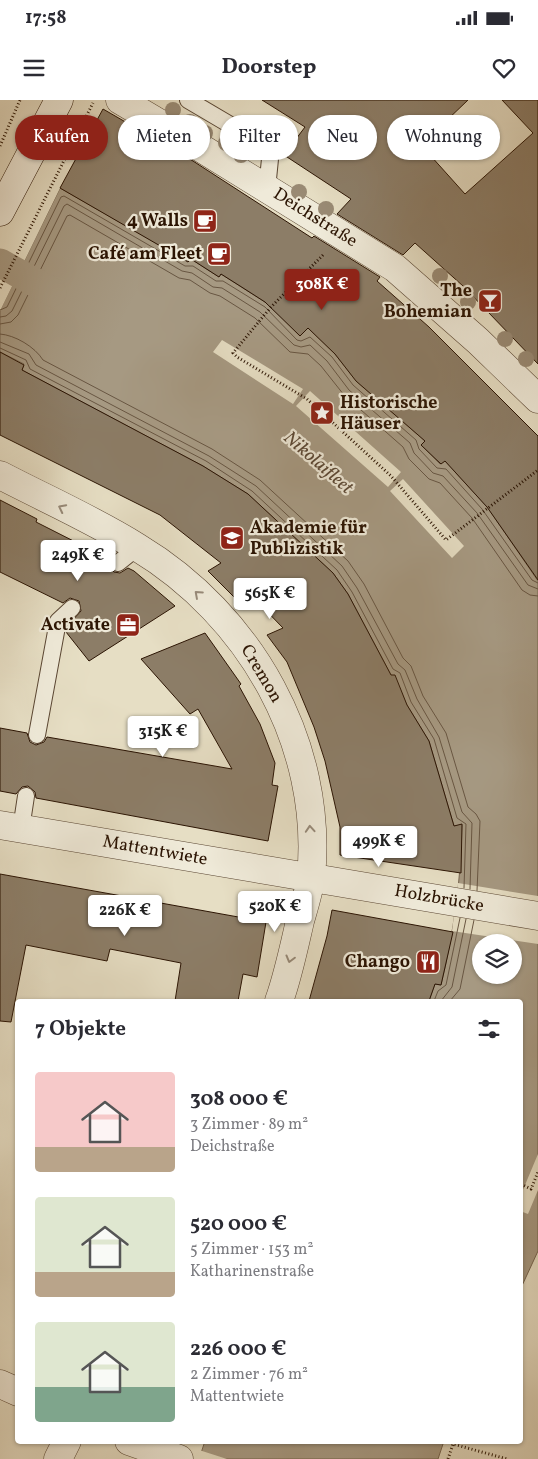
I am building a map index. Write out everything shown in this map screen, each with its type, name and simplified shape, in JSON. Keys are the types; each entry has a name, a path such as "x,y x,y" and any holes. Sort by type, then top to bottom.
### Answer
{"street":[{"path":"0,212 58,100"},
{"name":"Deichstraße","path":"120,100 267,188 395,268 478,341 538,399"},
{"name":"Cremon","path":"0,476 128,555 177,575 212,607 247,646 276,693 295,739 306,787 311,831 311,878 280,999"},
{"name":"Mattentwiete","path":"10,827 311,878"},
{"name":"Holzbrücke","path":"311,878 538,916"},
{"path":"0,1384 15,1391"},
{"path":"58,1459 66,1444"},
{"path":"137,1444 179,1459"}],"lane":[{"path":"188,100 271,149 267,188"},
{"path":"37,735 58,621 72,608"},
{"path":"10,827 26,796"}],"path":[{"path":"0,146 20,100"},
{"path":"0,288 94,100"},
{"path":"343,236 271,307 234,353 237,357 307,400 391,476 446,540 538,470"},
{"path":"523,1185 531,1189 538,1172"},
{"path":"448,1459 453,1444 507,1459"}],"water":[{"path":"60,188 188,261 191,259 219,277 221,274 268,304 300,336 308,328 335,354 357,382 425,441 421,445 440,464 445,461 488,508 538,581 538,1251 523,1284 523,999 430,999 435,984 441,985 450,945 458,886 462,825 454,826 429,741 407,705 348,594 333,573 248,494 203,466 22,370 24,364 0,352 0,310"},
{"path":"204,1444 443,1444 438,1459 199,1459"}],"pier":[{"path":"58,187 60,188 0,311 0,304"},
{"path":"222,340 303,389 293,404 213,352"},
{"path":"310,391 401,472 388,487 296,406"},
{"path":"403,479 464,546 452,558 390,491"},
{"path":"458,883 538,896 538,944 522,942 522,934 472,934 452,931"},
{"path":"538,1154 538,1190 528,1214 523,1212 523,1190"},
{"path":"199,1450 227,1459 196,1459"}],"building":[{"path":"262,100 468,100 452,115 387,115 387,160 434,160 465,194 533,133 502,100 538,100 538,364 463,286 415,243 403,255 337,214 351,199 292,160 298,160 298,136 305,127 298,123 298,115 286,115"},
{"path":"103,109 118,118 118,160 191,160 312,238 314,236 380,277 377,281 429,327 538,436 538,580 487,507 445,461 441,464 421,445 425,441 356,381 335,354 308,328 300,336 265,302 221,274 219,277 191,259 188,262 60,188 75,160 108,160 108,115 100,115"},
{"path":"0,352 24,365 22,370 203,466 248,494 333,573 348,594 391,675 395,675 407,705 429,741 454,826 462,824 461,873 340,855 340,827 325,761 314,727 287,662 267,635 283,628 252,596 239,602 208,571 221,563 160,515 0,435"},
{"path":"0,500 37,519 36,522 109,559 108,565 114,572 120,573 128,568 134,571 175,606 89,661 66,632 67,626 81,611 79,601 70,598 63,603 0,572"},
{"path":"205,633 241,684 239,686 260,724 275,763 272,785 278,786 268,841 36,798 35,792 28,786 22,787 16,794 0,791 0,728 27,733 30,742 36,745 44,742 47,737 232,769 198,709 190,714 141,659"},
{"path":"0,874 266,922 257,977 243,974 238,999 175,999 181,963 110,949 107,961 26,945 11,1022 0,1021"},
{"path":"332,910 453,932 441,985 435,984 430,999 310,999 327,936"}],"waterway":[{"name":"Nikolaifleet","path":"0,263 52,292"}],"place":[{"name":"4 Walls","path":"205,221"},
{"name":"Café am Fleet","path":"219,254"},
{"name":"The Bohemian","path":"490,301"},
{"name":"Historische Häuser","path":"322,413"},
{"name":"Akademie für Publizistik","path":"232,538"},
{"name":"Activate","path":"128,625"},
{"name":"Chango","path":"428,962"}]}
